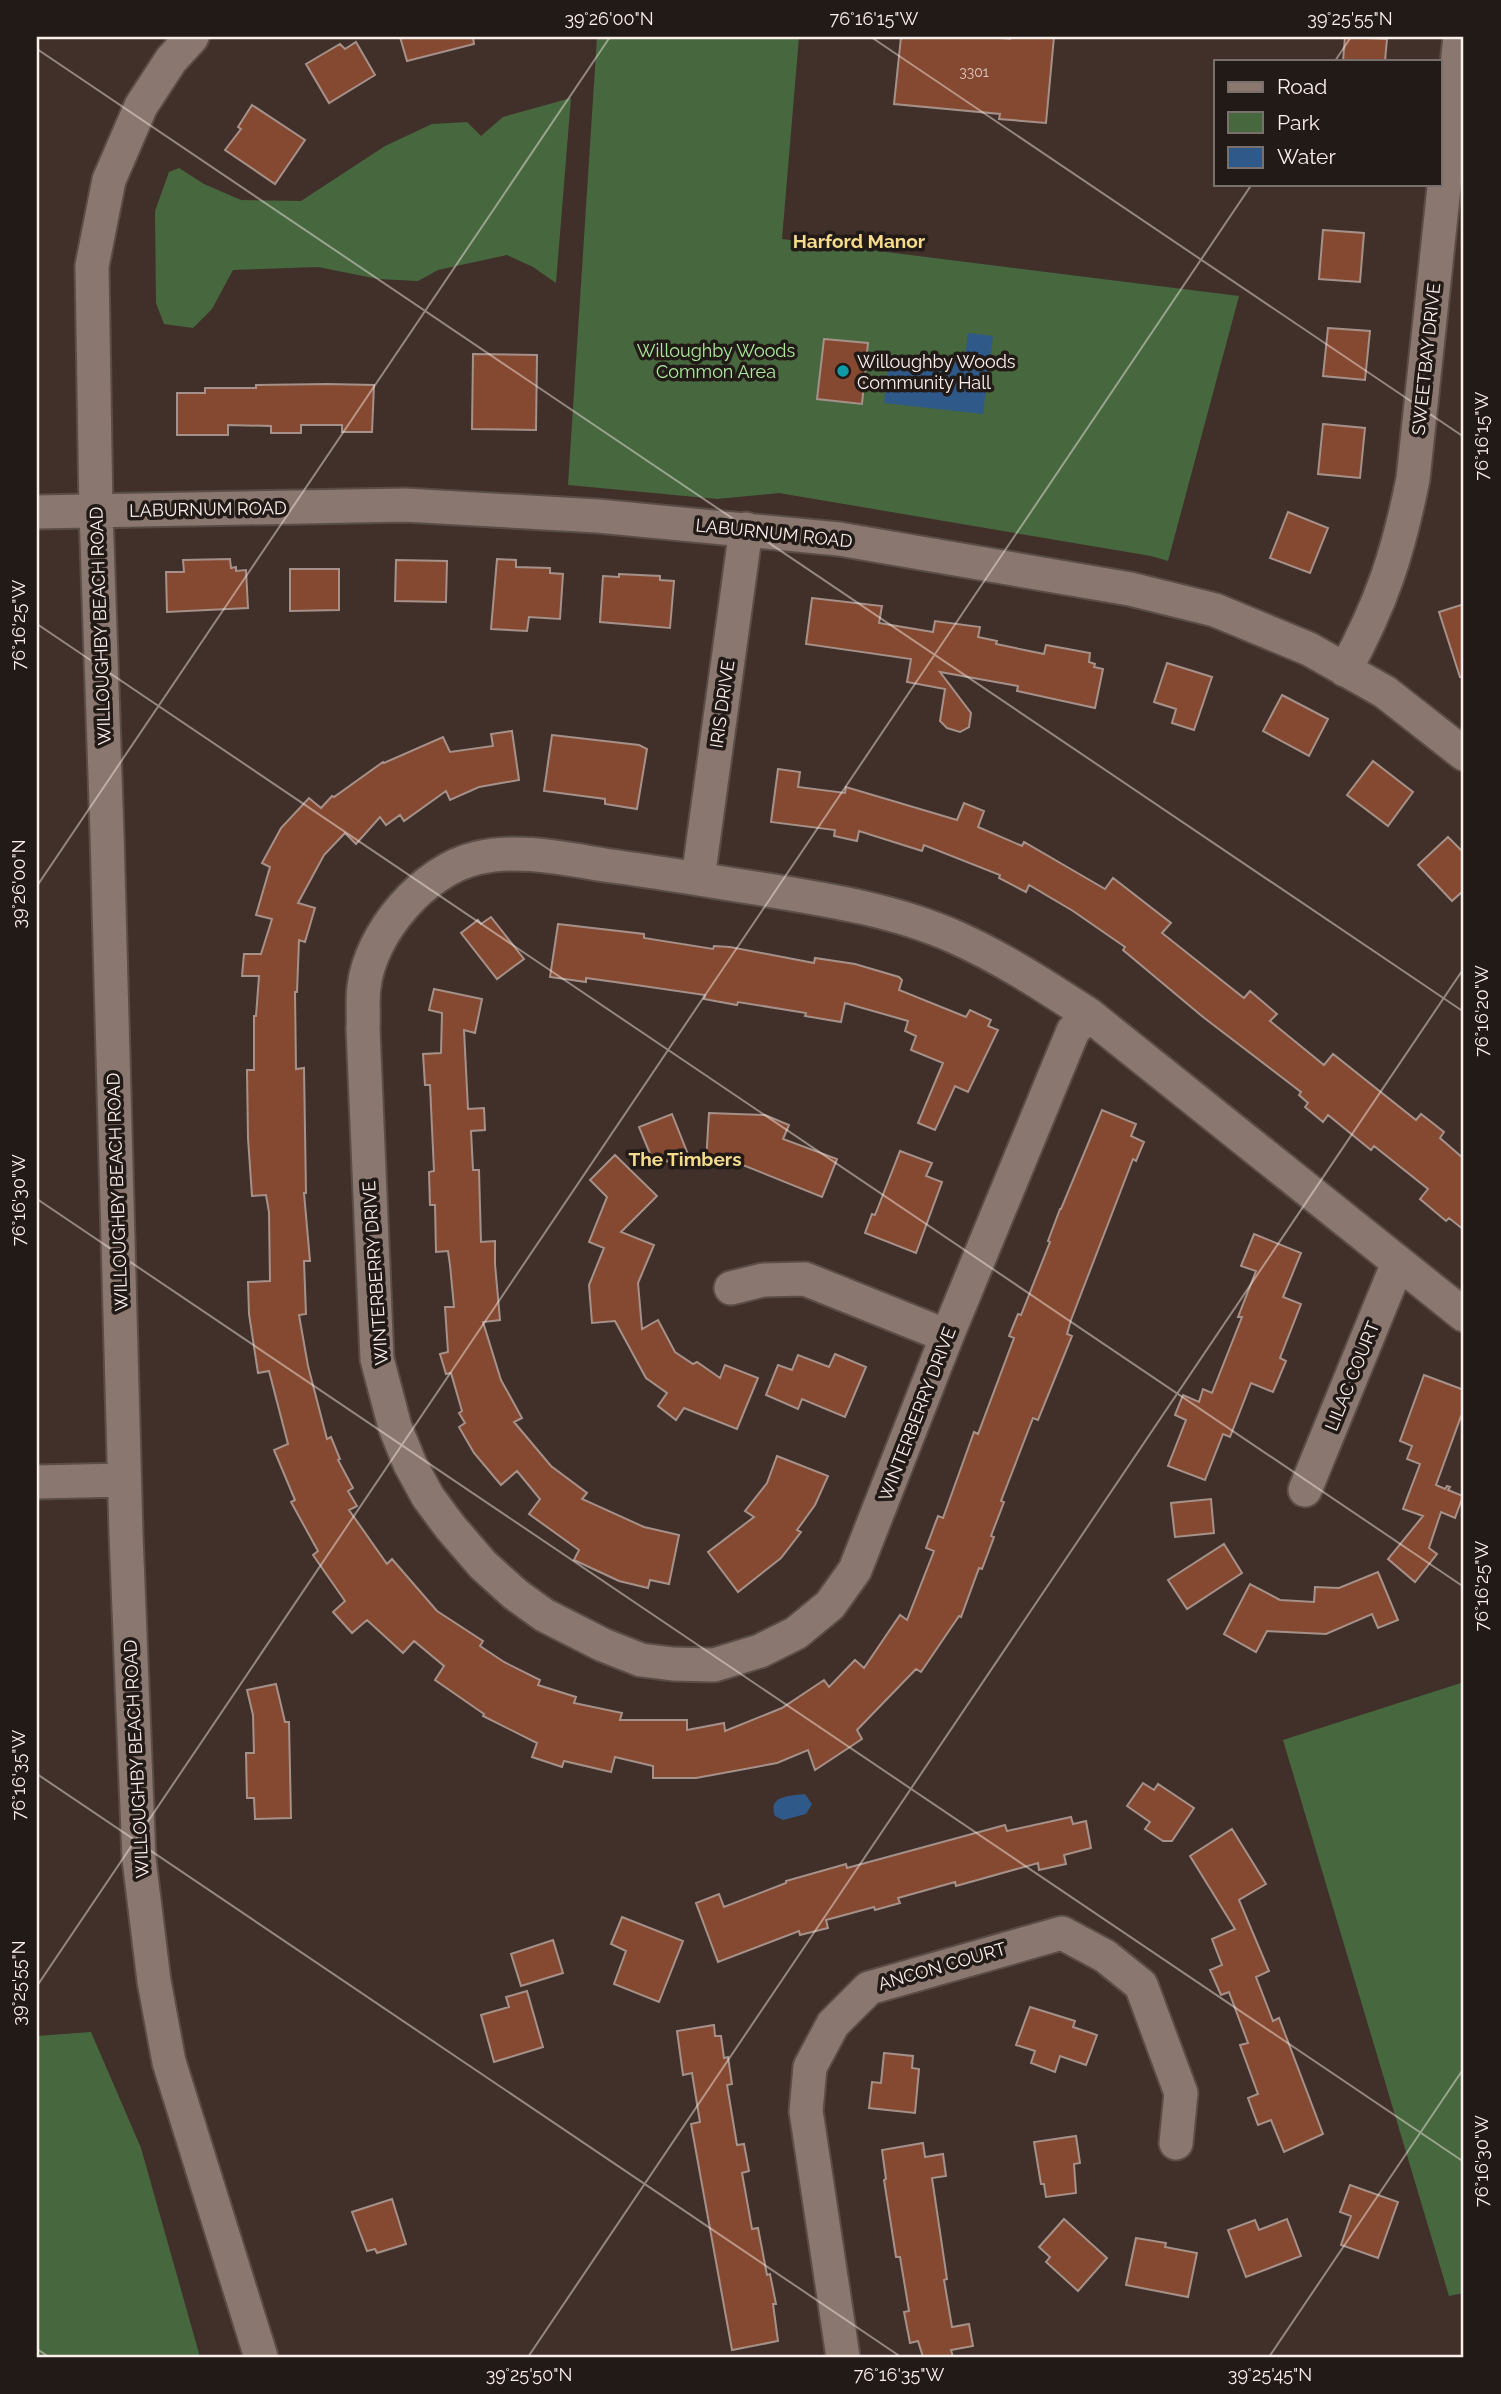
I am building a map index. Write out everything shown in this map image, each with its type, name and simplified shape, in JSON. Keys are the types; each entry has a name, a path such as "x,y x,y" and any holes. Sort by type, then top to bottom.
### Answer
{"street":[{"name":"WILLOUGHBY BEACH ROAD","path":"192,37 171,60 141,106 109,180 92,265 96,512 124,1480 139,1859 154,1980 169,2062 261,2357"},
{"name":"SWEETBAY DRIVE","path":"1345,670 1374,615 1389,578 1402,534 1413,480 1454,190 1460,37"},
{"name":"LABURNUM ROAD","path":"37,512 405,505 598,516 839,539 1129,589 1215,610 1309,649 1385,692 1464,754"},
{"name":"IRIS DRIVE","path":"698,879 746,529"},
{"name":"WINTERBERRY DRIVE","path":"1088,1014 1073,1031 947,1336 855,1570 830,1605 796,1633 760,1651 714,1665 641,1660 603,1645 544,1615 515,1594 483,1565 451,1528 428,1497 410,1464 395,1427 377,1359 363,1029 364,986 372,955 388,925 413,895 435,876 476,858 517,854 819,898 872,909 954,936 1025,972 1088,1014 1464,1315"},
{"name":"LILAC COURT","path":"1305,1490 1398,1263"},
{"path":"731,1288 763,1280 804,1279 947,1336"},
{"path":"37,1482 124,1480"},
{"name":"ANCON COURT","path":"843,2357 806,2112 810,2067 833,2024 869,1988 1062,1933 1105,1956 1142,1985 1181,2093 1176,2143"}],"green space":[{"name":"Willoughby Woods Common Area","path":"597,37 799,37 782,239 1239,296 1168,561 779,493 717,499 568,485"},
{"path":"571,98 556,283 533,267 507,255 438,270 418,281 378,279 318,267 233,270 212,309 193,328 164,324 156,303 155,211 169,172 179,168 204,184 241,200 301,201 385,146 432,124 467,122 481,136 503,117"},
{"path":"1464,1682 1464,2293 1449,2296 1283,1740"},
{"path":"91,2032 141,2148 200,2357 37,2357 37,2036"}],"water":[{"path":"968,333 993,336 983,414 884,403 890,355 964,363"},
{"path":"805,1794 812,1804 806,1814 783,1820 775,1816 773,1809 777,1800"}],"building":[{"path":"400,37 473,37 474,44 407,61"},
{"path":"901,37 1054,37 1046,123 999,119 1000,114 894,104"},
{"path":"1345,37 1387,39 1385,60 1343,60"},
{"path":"356,42 375,75 329,103 306,64 340,44 345,49"},
{"path":"252,105 305,140 275,184 225,150 241,129 238,127"},
{"path":"1323,230 1364,233 1360,282 1319,279"},
{"path":"1328,328 1370,331 1365,380 1323,376"},
{"name":"Willoughby Woods Community Hall","path":"824,339 868,343 862,404 817,399"},
{"path":"473,354 537,355 536,430 472,429"},
{"path":"374,385 372,432 342,432 342,425 301,425 301,433 271,433 271,426 228,425 228,435 177,435 177,393 205,393 205,388"},
{"path":"1323,424 1365,428 1360,478 1318,474"},
{"path":"1288,512 1328,528 1310,573 1270,558"},
{"path":"230,559 231,568 236,567 236,571 246,570 248,608 167,612 166,572 184,572 183,560"},
{"path":"497,559 516,560 516,567 550,568 550,573 563,574 560,619 529,617 527,631 491,629"},
{"path":"396,560 447,561 446,602 395,601"},
{"path":"290,569 339,569 339,610 290,611"},
{"path":"619,574 660,576 660,580 674,581 670,628 600,622 603,576 619,577"},
{"path":"812,598 882,606 879,623 933,632 935,621 980,627 978,637 997,641 996,644 1044,654 1046,645 1090,653 1089,662 1095,664 1094,667 1103,669 1095,708 1017,691 1018,686 940,672 971,713 969,727 960,732 947,728 940,721 945,689 907,682 911,659 806,644"},
{"path":"1464,604 1464,677 1460,677 1439,612"},
{"path":"1167,663 1212,677 1194,730 1172,723 1176,709 1154,702"},
{"path":"1282,695 1328,719 1309,756 1263,731"},
{"path":"512,731 519,780 479,787 450,800 446,791 404,821 400,815 386,825 380,817 356,844 345,833 324,855 298,903 315,908 305,942 299,940 295,992 296,1069 304,1068 304,1193 310,1261 304,1261 306,1314 299,1315 308,1366 327,1439 331,1437 340,1459 338,1460 353,1488 348,1491 357,1506 349,1510 387,1564 392,1559 437,1611 483,1641 480,1646 540,1680 538,1685 576,1697 574,1703 622,1713 620,1720 687,1720 687,1730 724,1723 725,1731 782,1708 824,1680 829,1687 855,1660 864,1668 900,1615 907,1620 934,1551 926,1548 938,1516 943,1518 974,1432 978,1434 1014,1338 1009,1336 1018,1314 1021,1315 1060,1209 1102,1110 1136,1124 1131,1136 1144,1142 1136,1161 1133,1159 1071,1320 1067,1334 1072,1336 1038,1420 1033,1418 1001,1501 1004,1502 991,1536 994,1537 961,1617 959,1616 921,1672 916,1669 857,1730 862,1739 815,1770 808,1750 777,1763 696,1778 653,1778 653,1766 615,1757 611,1772 564,1761 562,1767 532,1757 537,1743 483,1716 484,1714 435,1680 444,1666 414,1641 403,1653 367,1620 352,1633 333,1612 345,1601 313,1555 318,1551 291,1502 295,1500 274,1450 288,1444 269,1371 258,1373 249,1314 248,1282 270,1281 269,1212 266,1195 252,1196 248,1138 247,1070 254,1070 254,1016 259,976 242,976 244,954 261,954 272,919 256,915 270,867 262,863 281,828 309,798 321,808 332,796 383,762 443,737 450,752 493,746 491,734"},
{"path":"552,735 639,745 647,749 637,809 605,804 605,799 544,791"},
{"path":"1373,761 1413,792 1388,826 1347,795"},
{"path":"778,769 800,772 798,787 845,793 846,787 957,820 964,803 984,811 978,827 1022,846 1024,842 1105,889 1113,878 1171,923 1162,933 1244,998 1250,991 1277,1014 1270,1021 1324,1065 1333,1054 1416,1120 1421,1114 1444,1132 1440,1138 1464,1159 1464,1230 1449,1218 1446,1221 1420,1199 1428,1189 1374,1146 1371,1150 1328,1115 1323,1122 1305,1107 1308,1103 1299,1095 1301,1092 1203,1017 1123,950 1125,947 1029,885 1026,892 999,878 1000,875 924,845 922,851 859,831 857,841 834,836 835,830 771,822"},
{"path":"1448,837 1464,853 1464,890 1452,901 1418,865"},
{"path":"491,917 524,959 497,979 461,933 478,920 481,924"},
{"path":"558,924 644,934 644,938 713,949 714,946 730,947 814,963 815,958 855,964 899,977 902,980 899,990 966,1017 970,1010 991,1020 988,1026 998,1030 968,1092 955,1086 935,1130 918,1123 943,1063 911,1050 916,1036 905,1031 908,1021 845,1003 841,1022 805,1016 806,1013 704,999 705,995 586,978 586,982 550,977"},
{"path":"434,989 482,999 475,1033 464,1030 468,1109 484,1108 485,1130 471,1131 473,1170 479,1170 481,1242 495,1241 500,1320 483,1322 501,1380 522,1418 514,1422 551,1466 587,1493 582,1499 644,1527 679,1535 669,1584 650,1580 648,1588 619,1581 574,1560 579,1550 529,1514 540,1499 517,1471 501,1485 474,1453 459,1427 465,1423 459,1413 462,1411 451,1373 446,1374 440,1354 448,1352 445,1307 454,1307 450,1265 448,1251 436,1252 435,1205 430,1205 429,1172 434,1171 430,1085 425,1085 423,1054 441,1053 442,1013 429,1010"},
{"path":"709,1113 765,1115 789,1125 783,1139 837,1159 822,1197 738,1163 706,1162"},
{"path":"672,1114 691,1162 653,1161 639,1127"},
{"path":"900,1151 932,1163 926,1176 942,1182 916,1253 865,1233 872,1214 875,1215"},
{"path":"615,1155 657,1196 621,1232 654,1245 638,1283 642,1329 658,1320 675,1352 693,1364 697,1362 720,1378 725,1365 758,1378 737,1429 684,1408 676,1420 658,1406 667,1393 646,1378 615,1321 592,1323 589,1285 604,1248 589,1242 607,1197 590,1180"},
{"path":"1254,1234 1301,1253 1283,1297 1301,1304 1280,1358 1286,1361 1273,1392 1251,1383 1230,1437 1223,1434 1205,1480 1168,1466 1186,1420 1175,1415 1183,1395 1199,1402 1203,1389 1212,1393 1242,1317 1238,1317 1256,1271 1241,1266"},
{"path":"835,1354 866,1367 845,1417 802,1399 798,1409 766,1395 778,1365 792,1370 798,1355 829,1367"},
{"path":"1424,1375 1464,1390 1464,1408 1436,1485 1445,1489 1450,1487 1448,1490 1463,1496 1455,1518 1441,1512 1429,1548 1437,1554 1415,1582 1388,1559 1423,1516 1403,1509 1420,1464 1407,1459 1412,1446 1400,1441"},
{"path":"777,1456 828,1476 815,1505 797,1530 801,1532 781,1558 738,1592 708,1552 754,1517 745,1511 767,1483"},
{"path":"1211,1499 1214,1533 1175,1537 1171,1503"},
{"path":"1224,1544 1242,1573 1187,1609 1168,1580"},
{"path":"1378,1572 1398,1620 1378,1628 1372,1614 1326,1634 1267,1631 1256,1652 1224,1634 1250,1584 1280,1600 1314,1602 1315,1587 1339,1588"},
{"path":"276,1684 285,1722 289,1722 291,1818 255,1819 254,1798 247,1798 246,1753 254,1753 253,1715 247,1690"},
{"path":"1143,1783 1154,1790 1158,1784 1194,1808 1172,1841 1163,1841 1145,1829 1150,1822 1127,1806"},
{"path":"1071,1817 1073,1824 1086,1821 1091,1848 1064,1855 1066,1864 1039,1870 1038,1863 956,1886 955,1882 898,1898 900,1903 826,1920 828,1928 800,1935 799,1931 718,1962 696,1903 719,1894 724,1907 786,1881 846,1864 847,1868 1005,1825 1007,1831"},
{"path":"1232,1829 1266,1884 1239,1900 1269,1971 1256,1977 1273,2021 1279,2018 1323,2134 1284,2152 1271,2120 1258,2125 1248,2098 1258,2094 1240,2045 1248,2043 1229,1992 1221,1995 1210,1970 1222,1965 1212,1939 1235,1929 1190,1856"},
{"path":"622,1917 683,1941 659,2002 614,1984 626,1951 611,1944"},
{"path":"553,1940 563,1973 521,1986 511,1954"},
{"path":"527,1991 543,2047 494,2062 481,2015 509,2007 506,1997"},
{"path":"1030,2007 1075,2021 1073,2027 1097,2035 1086,2065 1060,2056 1055,2072 1031,2063 1035,2051 1016,2045"},
{"path":"714,2025 715,2036 721,2036 724,2058 728,2057 732,2084 727,2085 737,2145 744,2144 749,2171 742,2173 752,2229 758,2228 776,2304 773,2304 778,2341 732,2350 691,2124 700,2122 692,2073 683,2075 677,2031"},
{"path":"884,2053 913,2056 912,2068 919,2069 915,2113 869,2108 872,2082 881,2083"},
{"path":"1076,2136 1080,2163 1074,2164 1076,2193 1046,2197 1044,2184 1041,2184 1034,2142"},
{"path":"923,2143 925,2157 943,2154 946,2176 932,2178 947,2279 944,2280 952,2327 969,2324 973,2346 951,2350 953,2357 923,2357 918,2341 910,2343 904,2312 909,2311 900,2257 896,2257 884,2180 882,2150"},
{"path":"1350,2185 1398,2202 1378,2258 1341,2245 1351,2216 1340,2212"},
{"path":"392,2199 406,2244 377,2253 375,2249 367,2251 352,2212"},
{"path":"1064,2219 1107,2258 1078,2291 1046,2262 1050,2257 1039,2247"},
{"path":"1287,2219 1301,2256 1246,2277 1228,2230 1255,2220 1259,2230"},
{"path":"1136,2238 1166,2243 1165,2247 1197,2253 1188,2297 1126,2285"}],"place":[{"name":"Willoughby Woods Community Hall","path":"843,371"}],"district":[{"name":"Harford Manor","path":"859,241"},
{"name":"The Timbers","path":"685,1159"}]}
